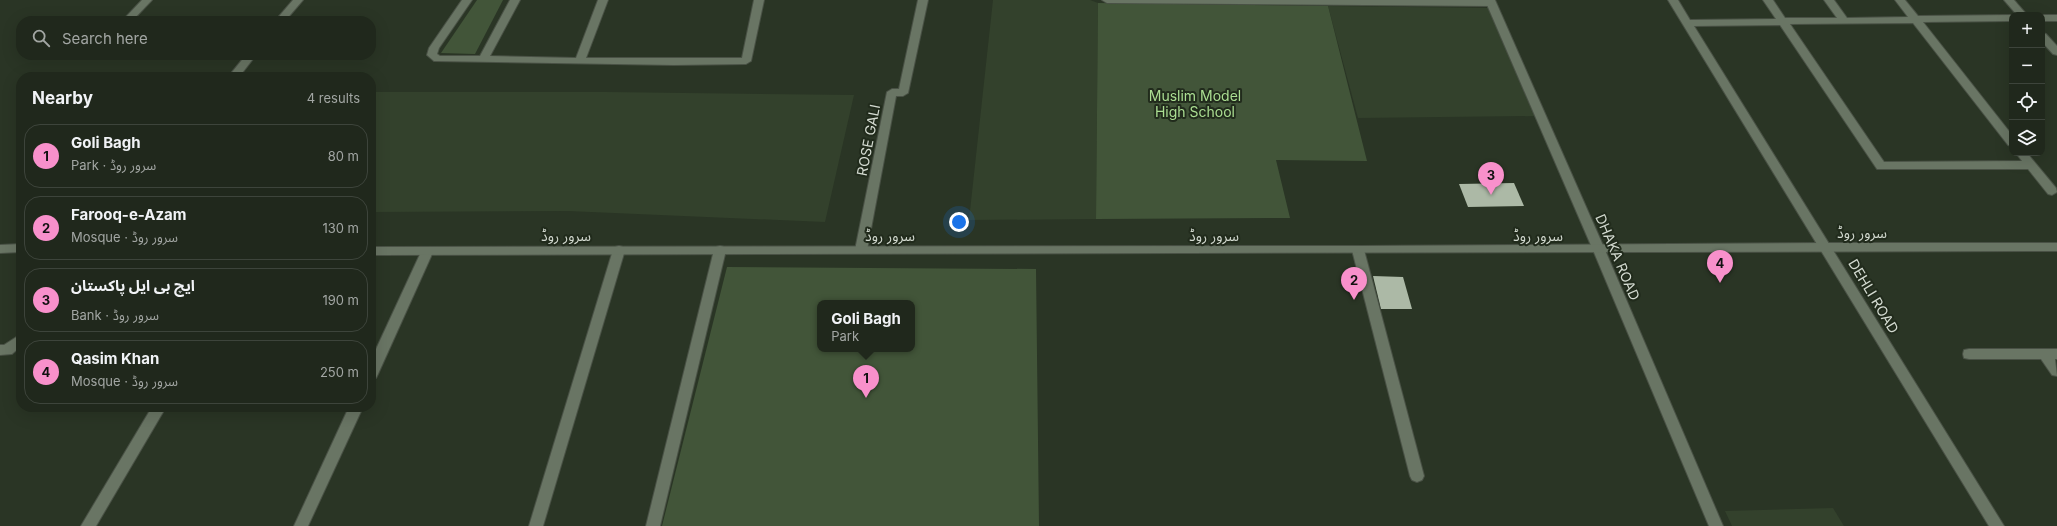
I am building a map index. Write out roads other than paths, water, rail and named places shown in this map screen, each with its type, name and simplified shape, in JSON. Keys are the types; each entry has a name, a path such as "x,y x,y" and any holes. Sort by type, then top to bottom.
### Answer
{"street":[{"path":"132,16 147,0"},
{"path":"284,16 298,0"},
{"path":"467,0 434,48 432,55 438,59 746,61 759,0"},
{"path":"483,60 514,0"},
{"path":"580,61 603,0"},
{"name":"ROSE GALI","path":"861,250 892,92 903,93 923,0"},
{"path":"1107,0 1491,2"},
{"name":"DEHLI ROAD","path":"1673,0 1997,526"},
{"path":"1768,0 1881,166 2030,165"},
{"path":"1829,0 1845,21"},
{"path":"1900,0 2009,138"},
{"path":"2009,0 2019,12"},
{"name":"DHAKA ROAD","path":"1491,2 1599,250 1716,526"},
{"path":"1687,23 2009,18"},
{"path":"2045,18 2057,18"},
{"path":"2045,39 2057,52"},
{"path":"237,72 247,60"},
{"path":"2023,156 2052,191"},
{"name":"سرور روڈ","path":"376,251 1599,250 1826,247 2057,247"},
{"path":"0,249 16,248"},
{"path":"536,526 619,250"},
{"path":"653,526 720,250"},
{"path":"1358,250 1417,476"},
{"path":"376,363 427,252"},
{"path":"2,353 16,343"},
{"path":"1969,354 2057,354"},
{"path":"2044,354 2057,371"},
{"path":"88,526 156,412"},
{"path":"301,526 354,412"}],"place":[{"name":"ایچ بی ایل پاکستان","path":"1491,195"},
{"name":"Qasim Khan","path":"1720,283"},
{"name":"Farooq-e-Azam","path":"1354,300"},
{"name":"Goli Bagh","path":"866,398"}],"park label":[{"name":"Muslim Model High School","path":"1195,104"}]}
